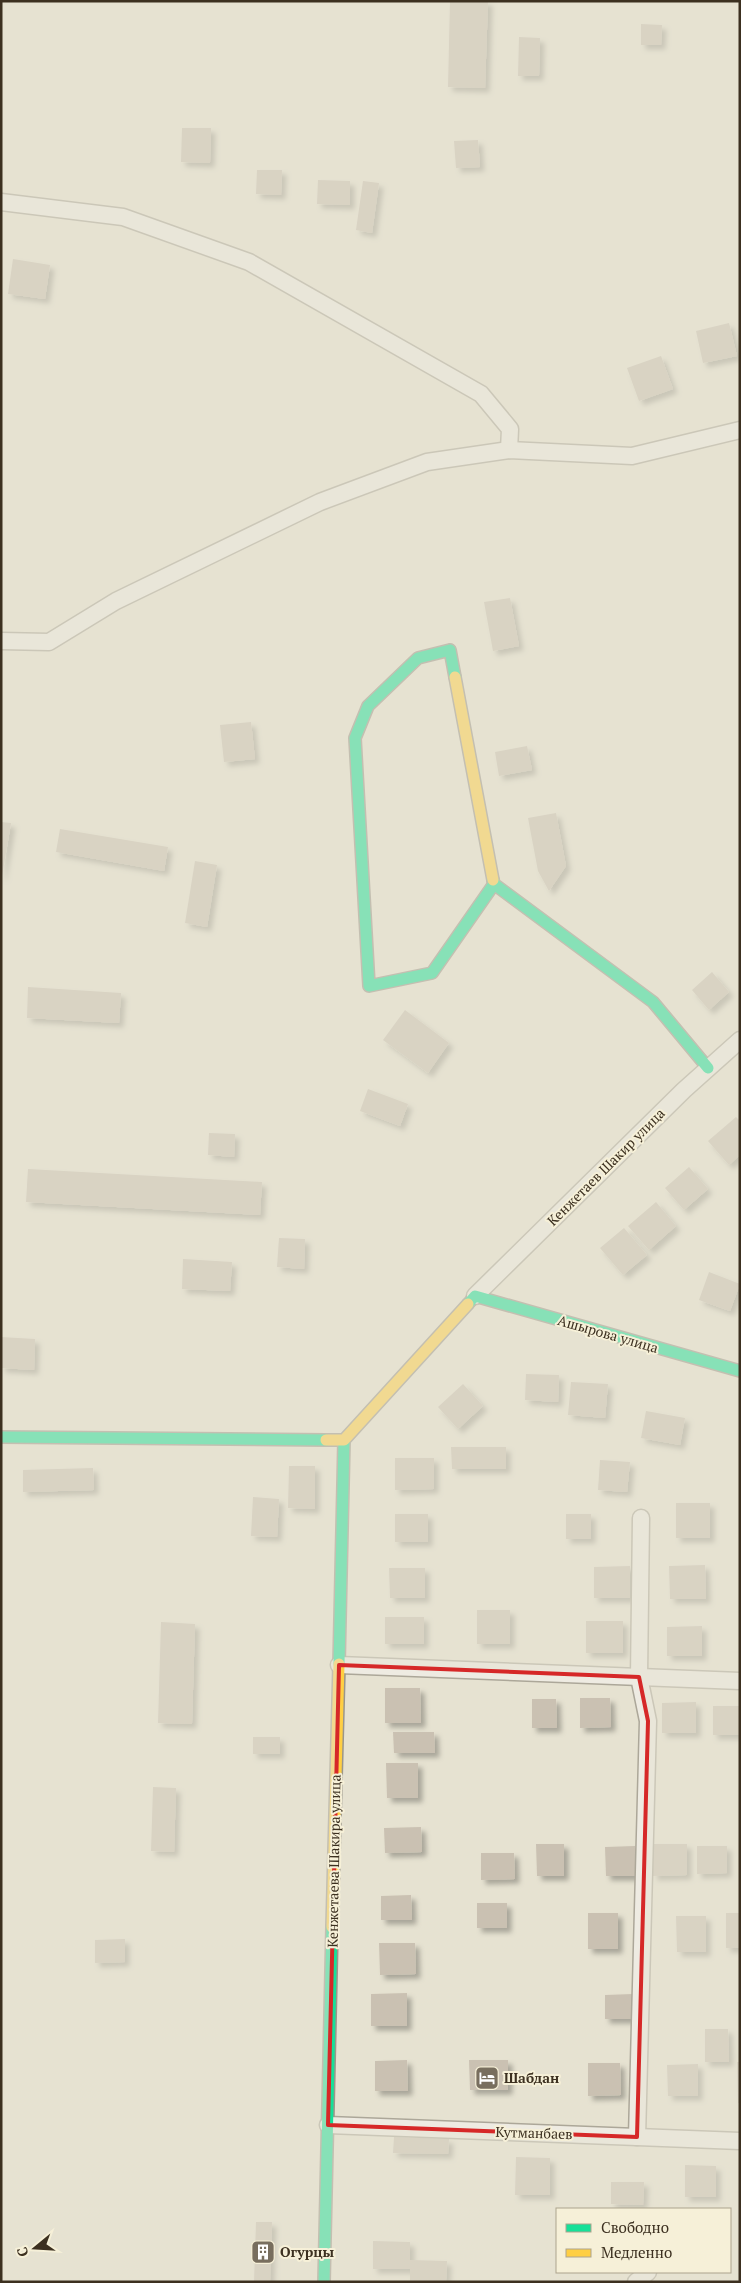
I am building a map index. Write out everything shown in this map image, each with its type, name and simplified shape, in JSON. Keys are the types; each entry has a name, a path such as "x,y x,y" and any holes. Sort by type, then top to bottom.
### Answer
{"street":[{"path":"1,202 123,218 248,262 481,394 510,429 508,450"},
{"path":"1,641 48,642 116,601 329,498 427,462 508,450 632,456 740,430"},
{"path":"494,884 432,973 369,986 355,738 368,706 418,658 450,650 494,884 654,1002 708,1068"},
{"name":"Кенжетаев Шакир улица","path":"476,1296 708,1068 740,1040"},
{"path":"1,1437 344,1440 476,1296"},
{"name":"Ашырова улица","path":"476,1296 740,1371"},
{"name":"Кенжетаева Шакира улица","path":"324,2282 344,1440"},
{"path":"637,2137 648,1721 639,1678 641,1518"},
{"path":"339,1665 740,1682"},
{"name":"Кутманбаев","path":"328,2124 740,2141"},
{"path":"636,2282 647,2273"}],"highlighted area":[{"path":"339,1665 639,1677 648,1721 637,2137 328,2125"}],"building":[{"path":"450,1 488,1 485,88 448,87"},
{"path":"641,24 662,25 661,45 641,45"},
{"path":"519,37 540,38 539,76 518,76"},
{"path":"182,128 211,128 210,163 181,162"},
{"path":"478,140 480,167 456,168 454,141"},
{"path":"257,170 282,170 281,195 256,194"},
{"path":"318,180 350,181 350,205 317,204"},
{"path":"363,181 379,183 372,233 356,230"},
{"path":"13,259 50,265 45,299 8,294"},
{"path":"729,323 737,356 703,363 696,331"},
{"path":"661,356 673,389 639,401 627,368"},
{"path":"510,598 519,646 493,651 484,602"},
{"path":"251,722 255,759 224,762 220,725"},
{"path":"527,746 532,770 499,776 495,752"},
{"path":"556,813 566,866 549,891 538,871 528,818"},
{"path":"1,822 11,823 2,876 1,876"},
{"path":"60,829 168,847 164,871 56,852"},
{"path":"195,861 217,865 207,927 185,923"},
{"path":"712,972 729,992 709,1010 692,990"},
{"path":"28,987 121,993 119,1023 27,1018"},
{"path":"405,1010 449,1043 428,1073 383,1040"},
{"path":"368,1089 408,1104 400,1126 360,1111"},
{"path":"736,1117 740,1121 740,1155 729,1165 708,1141"},
{"path":"209,1133 235,1134 234,1157 208,1155"},
{"path":"689,1167 708,1189 684,1210 665,1188"},
{"path":"28,1169 262,1182 260,1215 26,1202"},
{"path":"656,1202 676,1226 649,1250 628,1226"},
{"path":"624,1228 647,1255 623,1275 600,1248"},
{"path":"279,1238 305,1239 304,1269 277,1267"},
{"path":"183,1259 232,1262 230,1291 182,1289"},
{"path":"709,1272 740,1284 730,1311 699,1300"},
{"path":"1,1337 35,1339 34,1370 1,1368"},
{"path":"526,1374 559,1375 558,1402 525,1400"},
{"path":"571,1382 608,1384 605,1418 568,1415"},
{"path":"463,1384 483,1406 458,1429 438,1407"},
{"path":"646,1411 685,1418 680,1445 641,1438"},
{"path":"451,1447 506,1447 506,1469 452,1469"},
{"path":"395,1458 434,1458 434,1489 395,1490"},
{"path":"600,1460 630,1462 627,1492 598,1490"},
{"path":"289,1466 315,1466 315,1509 288,1508"},
{"path":"93,1468 94,1490 23,1492 23,1470"},
{"path":"253,1497 279,1499 277,1537 251,1536"},
{"path":"676,1503 710,1503 710,1538 676,1538"},
{"path":"395,1514 428,1514 428,1542 395,1542"},
{"path":"566,1514 591,1514 591,1539 566,1539"},
{"path":"705,1565 706,1599 670,1599 669,1566"},
{"path":"630,1566 630,1598 594,1598 594,1567"},
{"path":"389,1568 425,1568 425,1598 390,1598"},
{"path":"477,1610 510,1610 510,1644 477,1644"},
{"path":"385,1617 424,1617 424,1644 385,1644"},
{"path":"586,1621 623,1621 623,1653 586,1653"},
{"path":"161,1622 195,1624 192,1724 158,1723"},
{"path":"702,1626 702,1656 667,1656 667,1627"},
{"path":"385,1688 420,1688 421,1723 385,1723"},
{"path":"580,1698 610,1698 611,1727 580,1728"},
{"path":"532,1699 556,1699 557,1728 532,1728"},
{"path":"696,1702 696,1733 662,1733 662,1703"},
{"path":"713,1706 740,1706 740,1735 713,1735"},
{"path":"393,1732 434,1732 435,1753 394,1753"},
{"path":"253,1737 280,1737 280,1754 253,1754"},
{"path":"386,1763 418,1763 418,1798 387,1798"},
{"path":"153,1787 176,1788 174,1852 151,1851"},
{"path":"421,1827 422,1852 385,1853 384,1828"},
{"path":"536,1844 564,1844 564,1876 537,1876"},
{"path":"653,1844 687,1844 687,1875 653,1876"},
{"path":"635,1846 635,1876 606,1876 605,1847"},
{"path":"697,1846 727,1846 727,1873 697,1874"},
{"path":"481,1853 514,1853 515,1879 481,1880"},
{"path":"411,1895 412,1920 381,1920 381,1896"},
{"path":"477,1903 507,1903 507,1928 477,1928"},
{"path":"588,1913 618,1913 618,1949 588,1949"},
{"path":"726,1913 740,1913 740,1948 726,1948"},
{"path":"676,1916 706,1916 706,1952 677,1952"},
{"path":"125,1939 125,1962 95,1963 95,1940"},
{"path":"379,1943 415,1943 416,1974 380,1975"},
{"path":"407,1993 407,2026 371,2026 371,1994"},
{"path":"633,1994 634,2019 605,2019 605,1995"},
{"path":"705,2029 728,2029 729,2062 705,2062"},
{"path":"407,2060 408,2091 375,2091 375,2061"},
{"path":"469,2060 508,2060 508,2090 470,2090"},
{"path":"737,2062 740,2062 740,2103 738,2103"},
{"path":"588,2063 620,2063 621,2095 588,2096"},
{"path":"698,2064 698,2096 668,2096 667,2065"},
{"path":"394,2137 449,2139 448,2154 393,2153"},
{"path":"516,2157 550,2158 550,2195 515,2195"},
{"path":"685,2165 716,2166 716,2197 685,2197"},
{"path":"611,2182 644,2182 643,2205 611,2204"},
{"name":"Огурцы","path":"256,2222 272,2222 270,2282 254,2282"},
{"path":"373,2241 410,2242 410,2260 447,2261 446,2282 410,2282 410,2269 373,2269"}],"traffic: fast":[{"path":"455,677 450,650 418,658 368,706 355,738 369,986 432,973 494,884"},
{"path":"493,880 494,884 653,1002 708,1068"},
{"path":"468,1304 475,1296 740,1371"},
{"path":"1,1437 326,1440"},
{"path":"339,1664 344,1440"},
{"path":"324,2282 332,1927"}],"traffic: slow":[{"path":"455,677 493,880"},
{"path":"326,1440 344,1440 468,1304"},
{"path":"332,1927 339,1664"}],"place":[{"name":"Шабдан","path":"487,2078"},
{"name":"Огурцы","path":"263,2252"}]}
